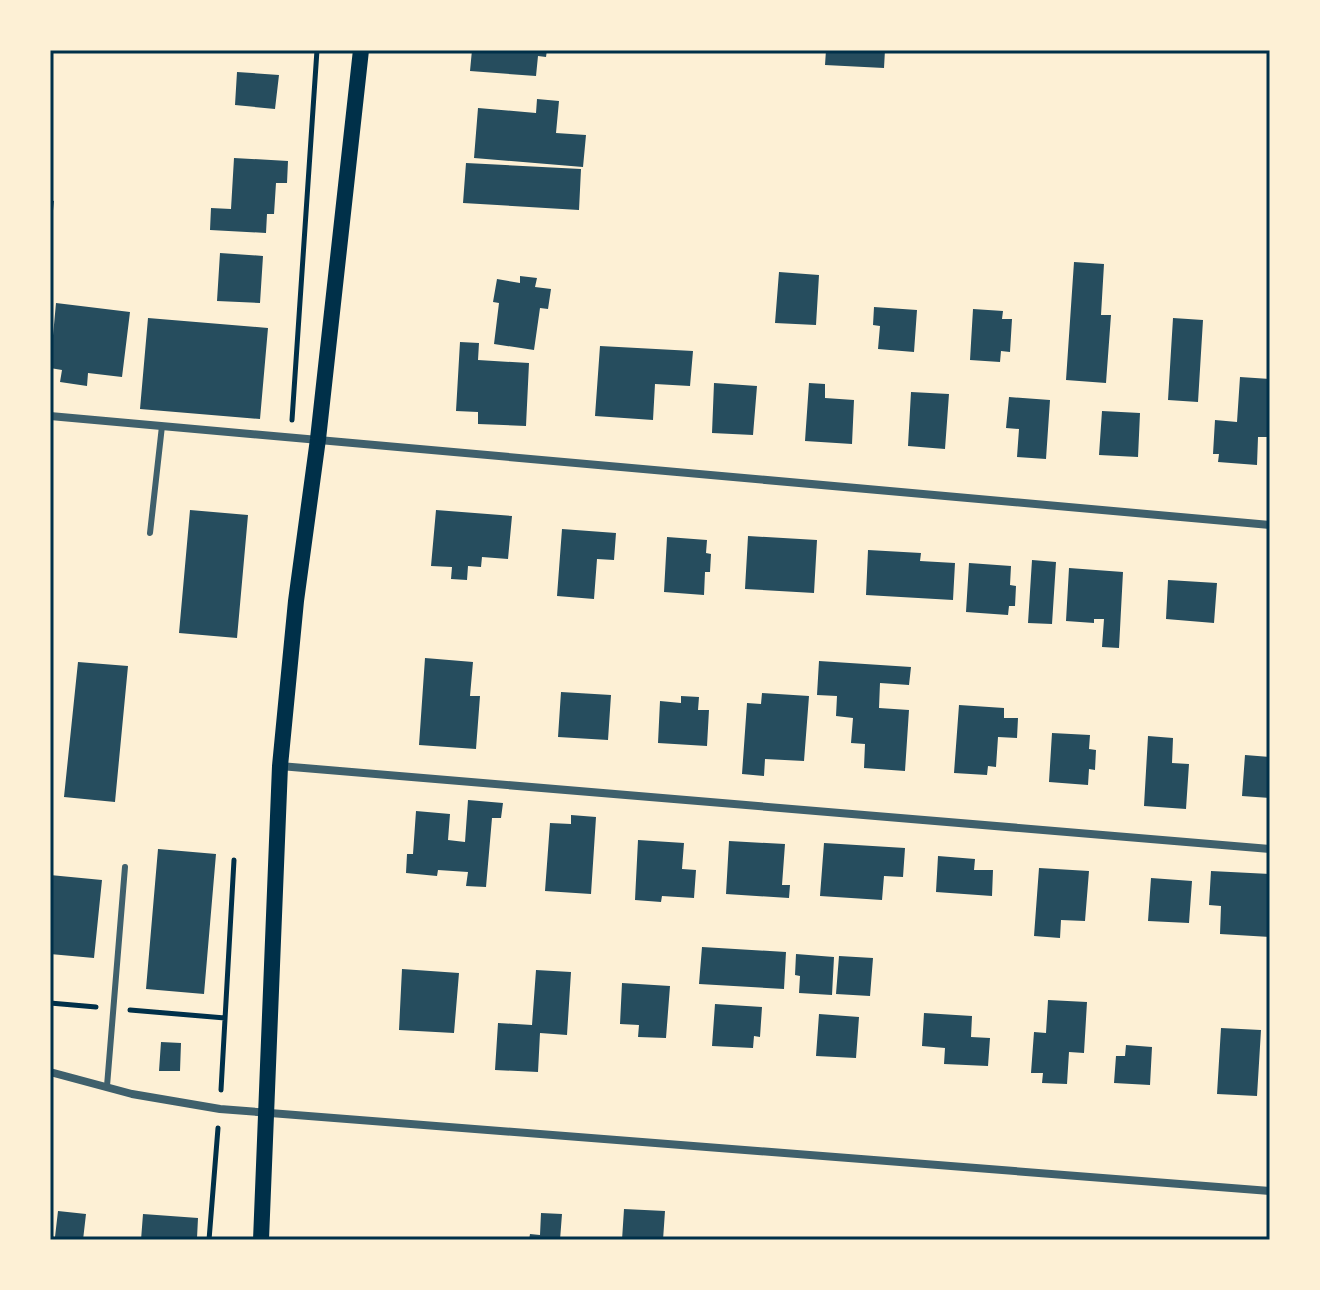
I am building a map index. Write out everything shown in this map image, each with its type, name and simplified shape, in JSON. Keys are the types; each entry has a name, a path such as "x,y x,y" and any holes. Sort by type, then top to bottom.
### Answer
{"main road":[{"path":"261,1240 280,766 296,601 318,439 361,50"}],"street":[{"path":"50,416 1270,525"},
{"path":"280,766 1270,849"},
{"path":"50,1072 132,1094 220,1109 1270,1191"}],"lane":[{"path":"150,533 162,426"},
{"path":"107,1086 125,867"}],"path":[{"path":"291,438 317,50"},
{"path":"209,1240 234,860"},
{"path":"50,1003 225,1018"}],"building":[{"path":"472,50 547,50 546,57 538,56 536,76 470,71"},
{"path":"826,50 885,50 884,68 825,65"},
{"path":"237,72 279,75 275,109 235,105"},
{"path":"537,99 559,101 556,133 586,135 583,167 474,158 478,108 536,113"},
{"path":"234,158 288,161 287,183 276,183 274,214 267,214 266,233 210,230 211,208 231,209"},
{"path":"466,163 581,169 579,210 463,203"},
{"path":"50,200 54,201 52,220 50,220"},
{"path":"220,253 263,256 260,303 217,301"},
{"path":"1074,262 1104,264 1101,315 1111,315 1106,383 1066,380"},
{"path":"779,272 819,275 816,325 775,323"},
{"path":"520,276 537,278 535,287 551,289 548,309 540,308 534,350 494,344 499,303 493,302 497,279 520,283"},
{"path":"56,303 130,312 122,377 88,373 87,386 60,382 62,370 50,368"},
{"path":"874,307 917,310 914,352 878,349 880,326 873,325"},
{"path":"973,309 1003,311 1002,319 1012,319 1010,352 1001,351 1000,362 970,360"},
{"path":"148,318 268,328 260,419 140,409"},
{"path":"1173,318 1203,320 1198,402 1168,400"},
{"path":"460,342 479,343 478,360 529,363 526,426 478,424 478,412 456,411"},
{"path":"600,346 693,351 690,386 655,384 653,420 595,416"},
{"path":"1240,377 1270,379 1269,437 1258,437 1257,465 1218,462 1219,454 1213,454 1215,420 1237,422"},
{"path":"714,383 757,386 753,435 712,433"},
{"path":"809,383 825,384 825,398 854,400 852,444 805,441"},
{"path":"911,392 949,394 945,449 908,446"},
{"path":"1009,397 1050,400 1046,459 1017,457 1019,429 1006,428"},
{"path":"1102,411 1140,413 1138,457 1099,455"},
{"path":"190,510 248,515 237,638 179,633"},
{"path":"436,510 512,516 508,559 482,557 481,567 468,566 467,580 451,579 452,567 431,566"},
{"path":"562,529 616,533 614,560 597,559 594,599 557,596"},
{"path":"748,536 817,540 814,593 745,589"},
{"path":"667,537 707,540 706,553 711,554 710,572 705,572 704,595 664,592"},
{"path":"868,550 921,553 920,561 955,563 953,600 866,595"},
{"path":"1032,560 1056,562 1052,624 1028,623"},
{"path":"969,563 1011,566 1010,585 1016,586 1015,606 1009,606 1008,615 966,612"},
{"path":"1069,568 1123,572 1119,648 1102,647 1104,619 1094,619 1094,623 1066,621"},
{"path":"1168,580 1217,583 1214,623 1166,619"},
{"path":"425,658 473,662 470,696 480,696 476,749 419,745"},
{"path":"819,661 911,667 909,685 880,683 879,708 909,710 905,771 864,768 865,744 851,743 853,718 836,716 837,696 817,695"},
{"path":"78,662 128,666 115,802 64,797"},
{"path":"561,692 611,695 608,740 558,737"},
{"path":"762,693 809,696 804,761 765,759 764,776 742,774 747,703 761,704"},
{"path":"681,696 699,697 698,710 709,710 707,746 658,743 660,701 681,703"},
{"path":"959,705 1004,708 1004,718 1018,718 1017,738 998,737 996,767 988,766 987,775 954,773"},
{"path":"1052,733 1090,735 1089,749 1096,750 1095,770 1089,769 1088,785 1049,782"},
{"path":"1148,736 1173,738 1172,763 1189,764 1186,809 1144,806"},
{"path":"1245,755 1270,757 1270,798 1242,796"},
{"path":"468,800 503,803 501,818 492,818 486,887 466,886 468,872 438,870 437,876 406,873 407,854 413,854 416,811 450,814 448,840 465,842"},
{"path":"571,815 596,817 591,894 545,891 550,823 571,824"},
{"path":"638,840 684,843 682,869 696,870 694,898 662,896 661,902 635,900"},
{"path":"729,841 785,844 782,885 790,885 789,898 726,894"},
{"path":"824,843 905,848 903,877 884,876 882,900 820,896"},
{"path":"158,849 216,854 204,994 146,989"},
{"path":"938,856 975,859 974,870 993,870 992,896 936,892"},
{"path":"1039,868 1089,871 1085,921 1061,920 1060,938 1034,936"},
{"path":"1211,871 1270,874 1270,937 1220,934 1221,906 1209,905"},
{"path":"50,875 102,880 94,958 50,954"},
{"path":"1151,878 1192,881 1189,923 1148,921"},
{"path":"702,947 786,952 784,989 699,984"},
{"path":"796,954 834,957 832,995 799,993 800,976 795,975"},
{"path":"839,956 873,958 870,996 836,994"},
{"path":"402,969 459,973 454,1033 399,1030"},
{"path":"536,970 571,972 567,1035 540,1033 538,1072 495,1070 498,1023 532,1025"},
{"path":"622,983 670,986 666,1038 638,1037 639,1025 620,1024"},
{"path":"1048,1000 1087,1002 1084,1053 1069,1052 1067,1084 1042,1083 1043,1073 1031,1073 1034,1032 1046,1033"},
{"path":"715,1004 762,1007 760,1037 754,1036 753,1048 712,1046"},
{"path":"924,1013 972,1016 971,1037 990,1038 988,1066 944,1064 945,1048 922,1046"},
{"path":"819,1014 859,1017 856,1058 816,1056"},
{"path":"1221,1028 1261,1030 1257,1096 1217,1094"},
{"path":"161,1042 181,1043 180,1071 159,1071"},
{"path":"1126,1045 1152,1047 1150,1085 1114,1083 1116,1056 1125,1056"},
{"path":"624,1209 665,1211 663,1240 622,1240"},
{"path":"58,1211 86,1214 83,1240 50,1240 50,1236 55,1237"},
{"path":"541,1213 562,1214 560,1240 529,1240 530,1234 540,1235"},
{"path":"143,1214 198,1218 197,1238 141,1240"}]}
